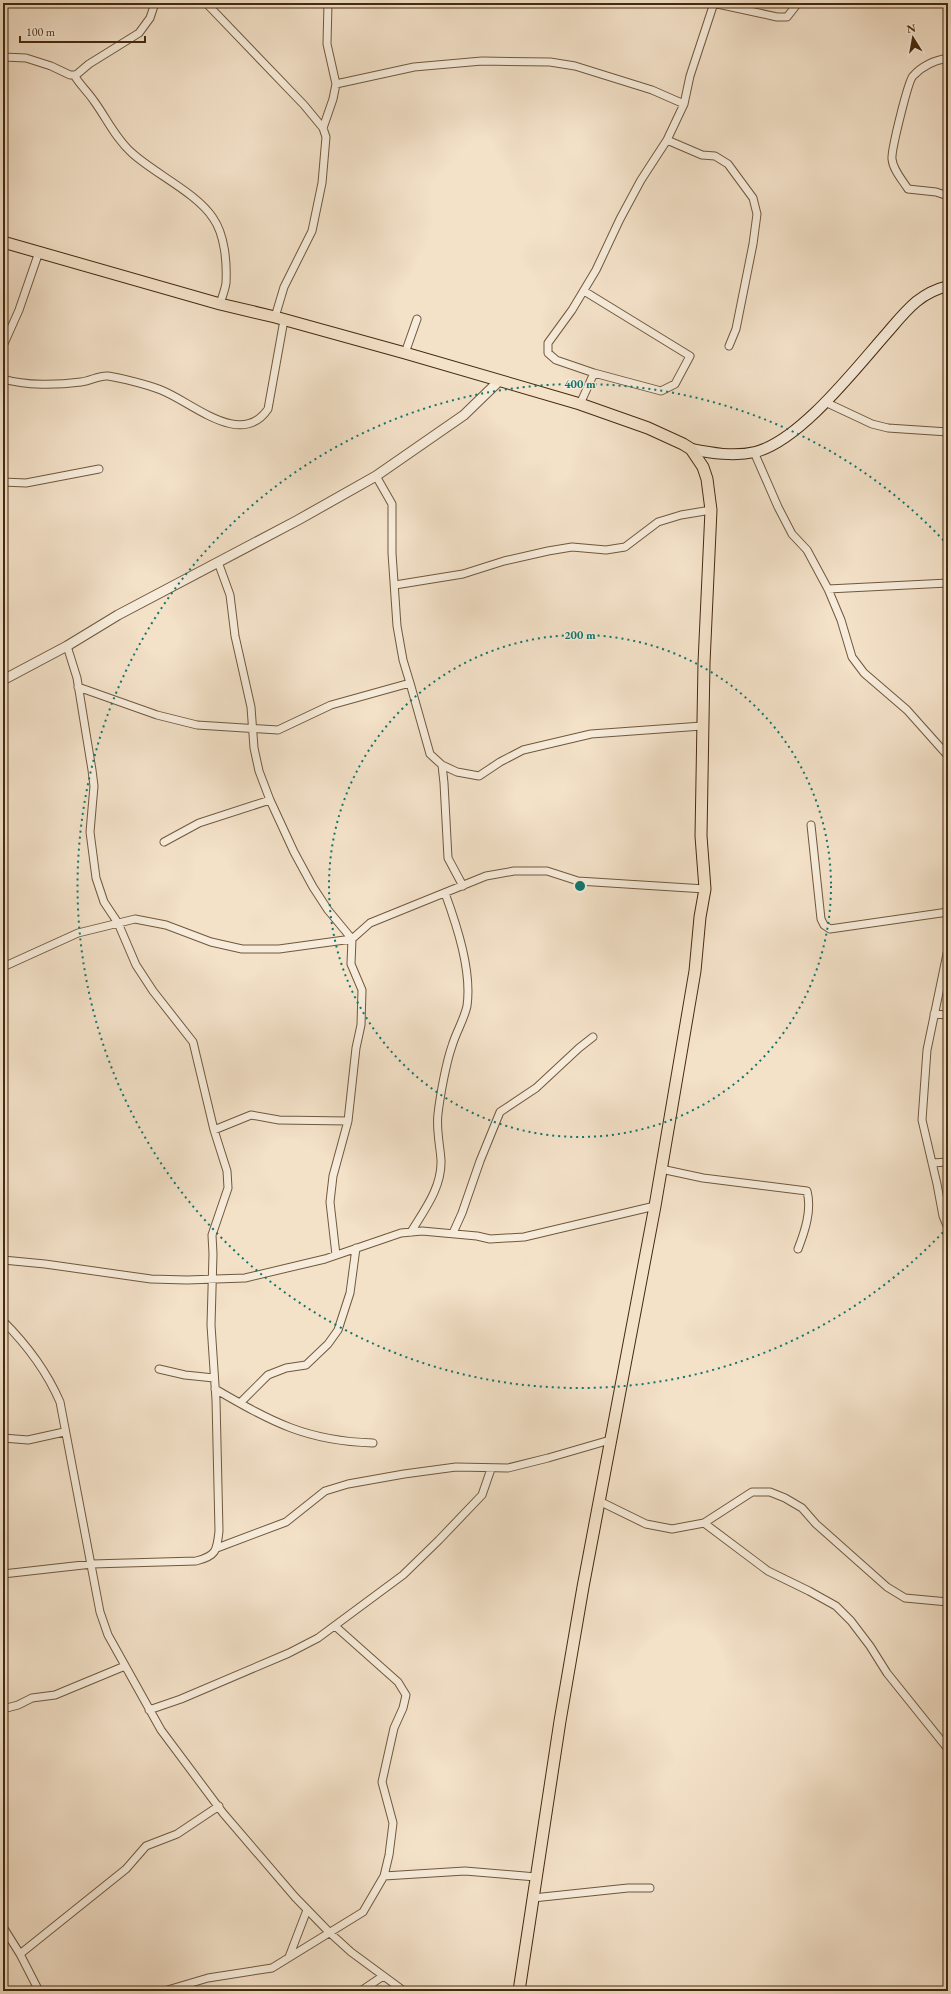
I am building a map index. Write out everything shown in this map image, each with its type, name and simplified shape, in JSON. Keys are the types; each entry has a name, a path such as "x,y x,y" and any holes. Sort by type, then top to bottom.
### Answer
{"main road":[{"path":"3,242 220,304 280,318 405,353 580,404 668,436 691,449 725,453 754,452 771,446 793,432 825,402 907,310 925,294 948,286"},
{"path":"519,1991 560,1721 610,1440 655,1206 689,1015 700,917 705,889 701,836 702,726 711,510 707,479 703,468 691,449"}],"street":[{"path":"74,75 139,33 150,18 155,3"},
{"path":"3,379 58,385 83,382 107,376 161,390 216,420 233,426 248,425 262,418 268,409 284,286 312,230 319,206 326,137 323,128 304,105 206,3"},
{"path":"323,128 333,99 336,84 327,44 328,3"},
{"path":"584,291 690,356 674,384 661,391 594,373 556,360 548,353 548,343 584,291 596,270 627,206 667,140 684,104 690,76 714,3 777,17 787,17 798,3"},
{"path":"4,58 18,56 32,59 74,75 82,88 94,101 120,141 157,174 187,194 213,217 223,244 225,263 226,283 220,304"},
{"path":"948,58 936,60 912,76 903,105 892,160 908,189 936,192 948,196"},
{"path":"336,84 414,67 482,61 550,62 575,66 652,90 684,104"},
{"path":"667,140 702,155 715,156 728,164 753,198 757,214 753,244 736,329 730,346"},
{"path":"3,346 19,310 39,252"},
{"path":"405,353 417,319"},
{"path":"580,404 594,373"},
{"path":"3,680 67,646 118,615 376,476 464,415 499,381"},
{"path":"825,402 872,424 888,428 948,432"},
{"path":"754,452 778,507 792,534 807,550 828,589 841,620 852,657 864,673 907,710 948,756"},
{"path":"3,482 26,483 99,469"},
{"path":"376,476 392,504 392,553 397,626 403,660 430,754 442,765 457,772 479,776 500,762 523,750 591,734 702,726"},
{"path":"395,585 463,574 504,561 548,550 572,547 606,550 625,547 658,522 681,515 711,510"},
{"path":"218,562 230,595 235,636 251,707 254,748 259,771 270,800 294,852 313,887 328,910 352,939 352,964 362,990 361,1025 356,1048 348,1121 333,1176 330,1202 336,1255"},
{"path":"828,589 948,583"},
{"path":"67,646 78,687 94,786 90,832 96,878 104,902 118,923 136,965 153,991 193,1042 214,1130 227,1171 228,1188 212,1235 211,1325 219,1479 217,1548"},
{"path":"78,687 157,716 197,725 278,730 331,705 410,682"},
{"path":"442,765 448,858 463,886"},
{"path":"164,842 200,824 270,800"},
{"path":"811,825 821,919 824,925 830,929 948,912"},
{"path":"3,967 78,932 135,920 166,925 228,947 256,950 352,939 370,924 486,876 514,871 547,871 578,881 705,889"},
{"path":"411,1232 428,1204 440,1176 441,1160 437,1115 452,1046 466,1006 467,990 463,957 445,893"},
{"path":"948,949 927,1050 922,1120 943,1216 948,1228"},
{"path":"934,1014 948,1015"},
{"path":"453,1233 500,1112 536,1088 593,1037"},
{"path":"214,1130 251,1115 279,1120 348,1121"},
{"path":"932,1163 948,1162"},
{"path":"661,1169 703,1178 807,1191 809,1201 804,1233 798,1249"},
{"path":"3,1260 45,1264 151,1279 212,1280 245,1278 287,1269 336,1255 401,1233 453,1233 490,1239 524,1237 655,1206"},
{"path":"240,1403 268,1375 286,1368 306,1365 328,1344 338,1330 350,1293 356,1248"},
{"path":"4,1324 39,1365 54,1389 64,1419 64,1432 92,1564 100,1612 108,1635 149,1710 161,1730 219,1806 307,1910 351,1952 404,1991"},
{"path":"159,1369 185,1375 214,1378"},
{"path":"215,1389 280,1425 309,1435 333,1440 373,1443"},
{"path":"3,1438 28,1440 64,1432"},
{"path":"3,1574 92,1564 196,1562 207,1558 217,1548 286,1522 324,1492 348,1484 404,1474 456,1468 508,1468 610,1440"},
{"path":"149,1710 181,1699 289,1653 318,1638 403,1575 439,1540 482,1494 491,1469"},
{"path":"599,1501 646,1524 662,1528 681,1528 704,1523 752,1492 770,1492 786,1498 802,1508 816,1524 887,1587 905,1598 948,1602"},
{"path":"704,1523 768,1571 836,1606 851,1621 888,1673 948,1749"},
{"path":"164,1991 208,1978 272,1968 363,1912 384,1876 389,1855 393,1823 382,1782 394,1728 403,1708 406,1695 398,1682 335,1626"},
{"path":"3,1709 18,1705 32,1698 55,1695 125,1666"},
{"path":"20,1954 126,1869 146,1846 177,1834 219,1806"},
{"path":"384,1876 465,1871 536,1877"},
{"path":"533,1898 628,1888 650,1888"},
{"path":"289,1957 307,1910"},
{"path":"3,1927 20,1954 39,1991"},
{"path":"361,1991 383,1976"}]}
